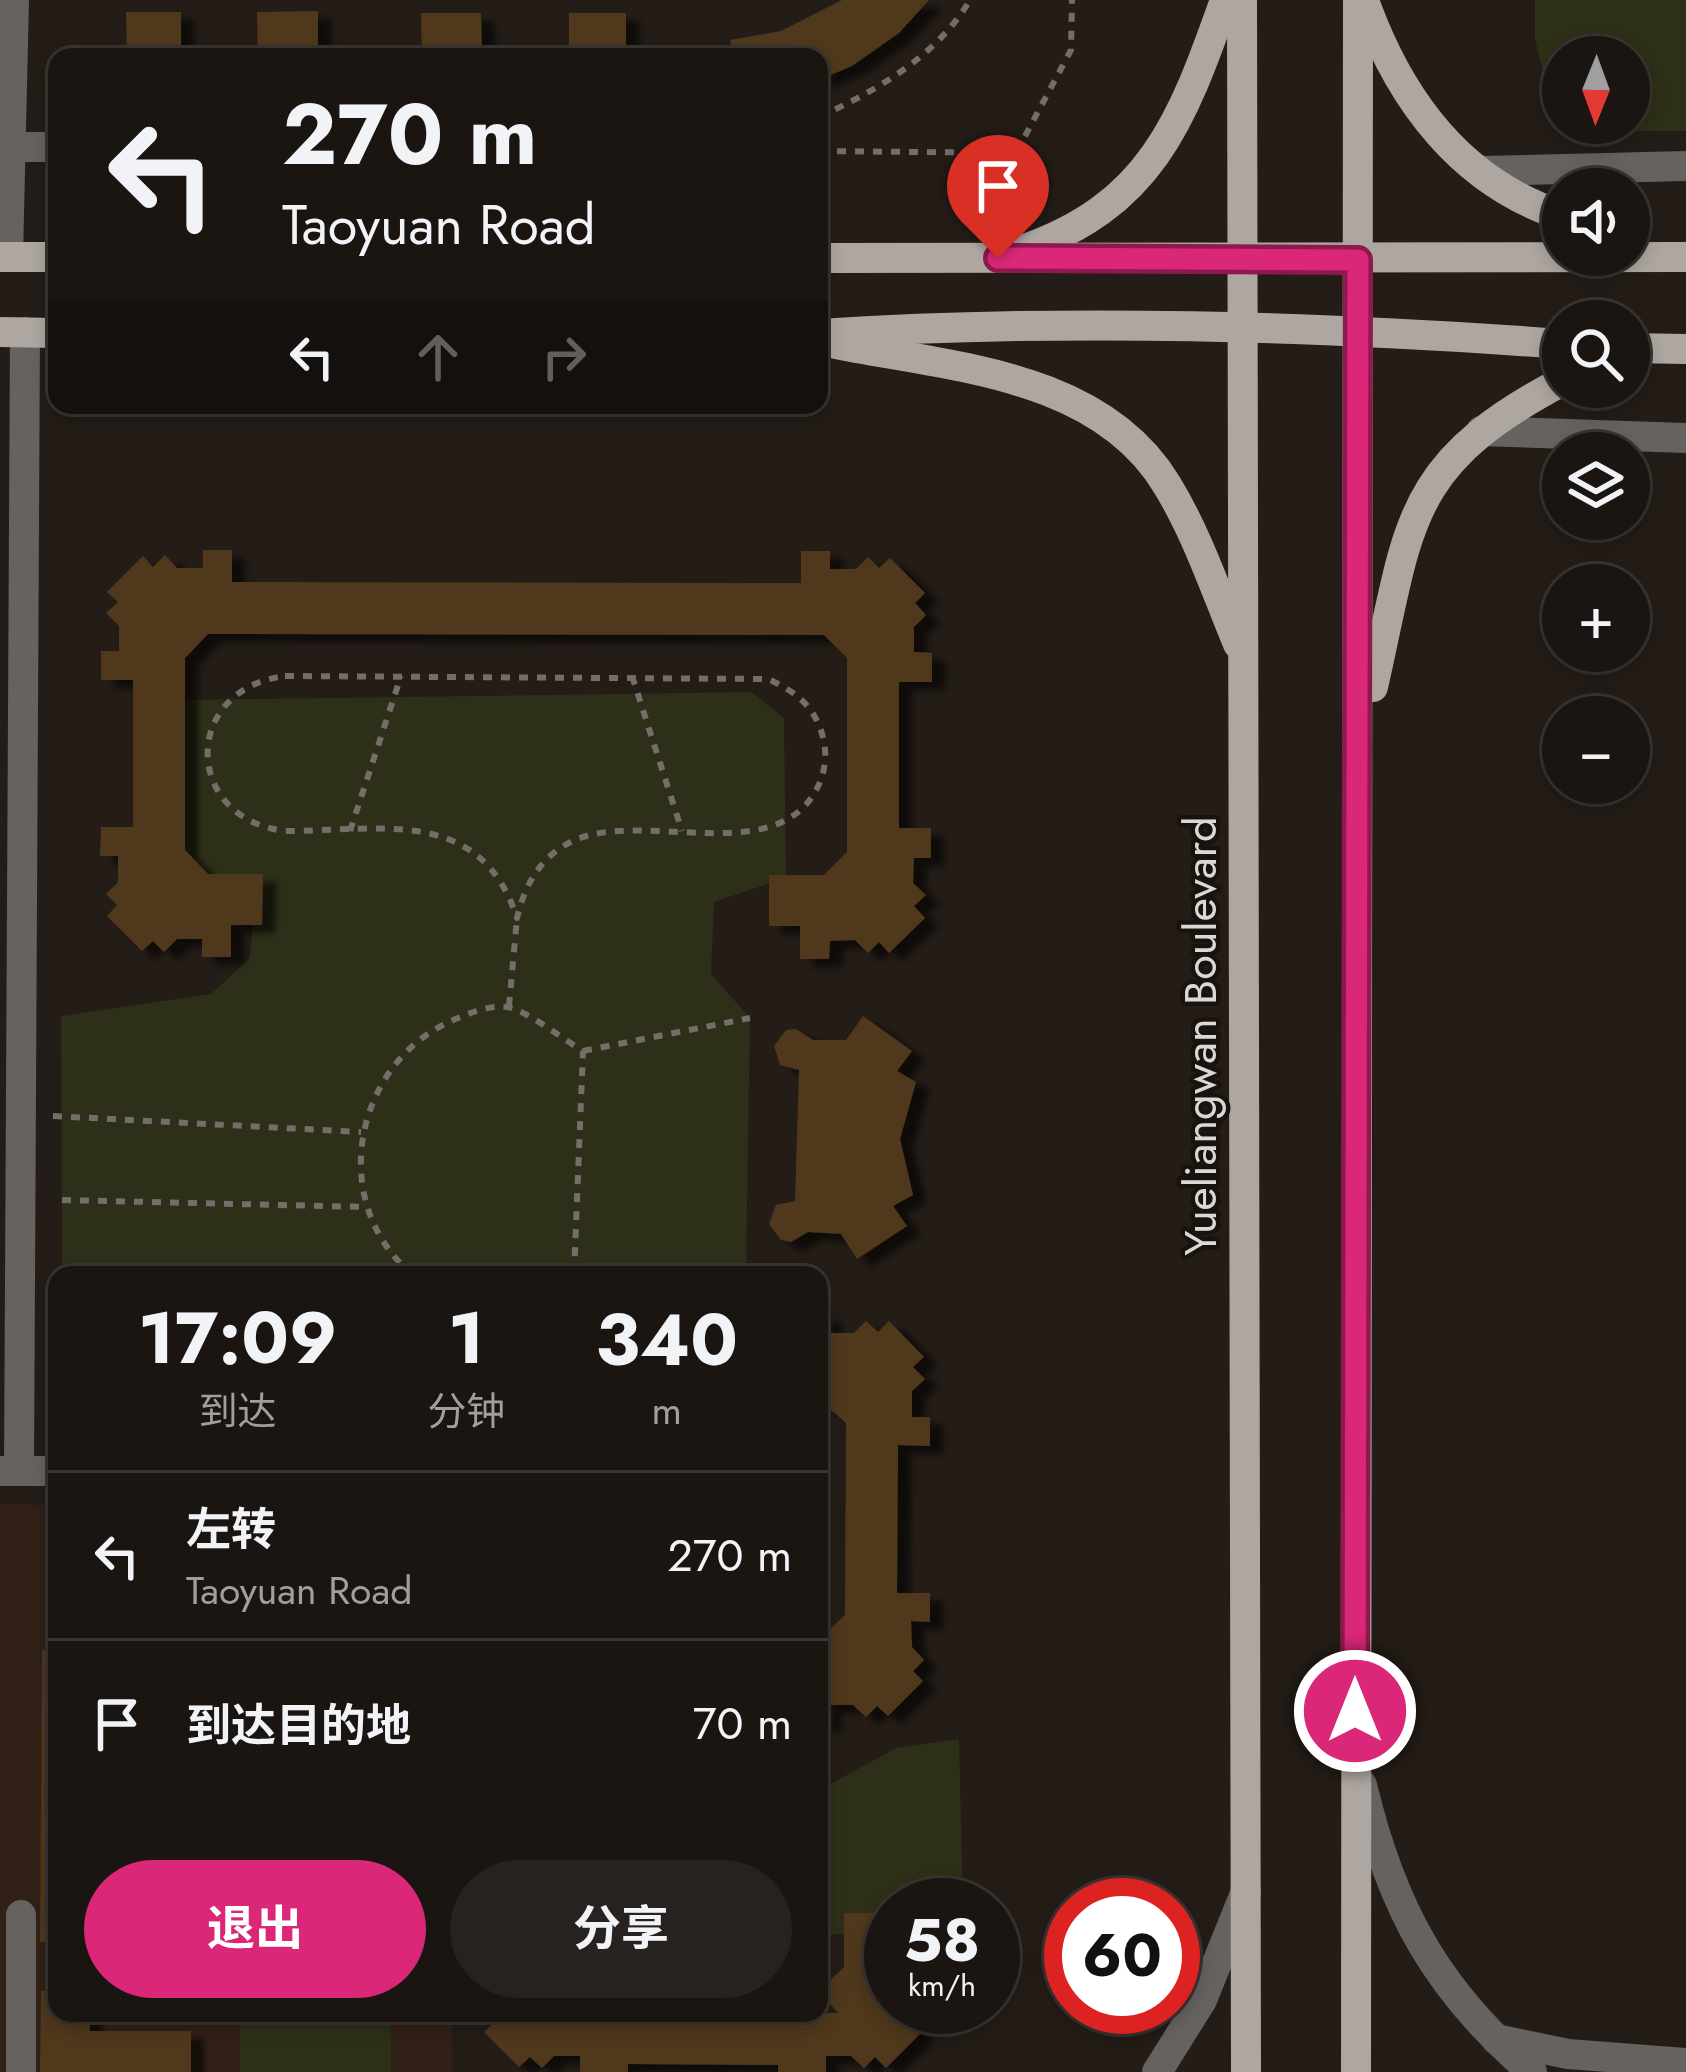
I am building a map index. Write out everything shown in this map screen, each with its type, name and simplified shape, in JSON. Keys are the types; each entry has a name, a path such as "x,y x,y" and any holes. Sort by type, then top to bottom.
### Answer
{"main road":[{"path":"998,258 1081,224 1119,197 1156,160 1190,98 1225,0"},
{"name":"Yueliangwan Boulevard","path":"1242,0 1246,2072"},
{"path":"1361,0 1405,93 1436,136 1480,171 1542,205"},
{"path":"1356,2072 1361,0"},
{"path":"1650,244 1686,256"},
{"path":"828,258 1686,256"},
{"path":"4,257 48,257"},
{"path":"828,336 951,326 1359,329 1542,342"},
{"path":"12,332 48,333"},
{"path":"828,339 1011,380 1064,395 1101,415 1165,480 1244,658"},
{"path":"1650,348 1686,349"},
{"path":"1360,739 1416,513 1438,471 1481,431 1542,394"}],"street":[{"path":"4,257 14,0"},
{"path":"5,147 48,147"},
{"path":"1480,171 1686,166"},
{"path":"12,332 21,1116 10,1471 48,1471"},
{"path":"1481,431 1686,438"},
{"path":"1355,1757 1395,1895 1456,1999 1532,2072"},
{"path":"1157,2072 1202,2000 1248,1885"},
{"path":"21,1916 21,2072"},
{"path":"1492,2038 1584,2056 1686,2062"}],"path":[{"path":"828,113 867,95 921,57 970,0"},
{"path":"828,151 1016,153 1071,50 1072,0"},
{"path":"350,831 401,676"},
{"path":"632,676 682,831"},
{"path":"509,1006 517,918 534,874 569,842 616,831 747,832 786,821 803,809 823,775 823,734 803,700 768,679 632,676 264,678 230,698 210,733 206,753 217,792 246,820 284,831 416,831 462,842 498,874 517,918"},
{"path":"405,1266 381,1238 367,1207 360,1170 361,1132 380,1084 413,1043 474,1011 509,1006 583,1051 750,1018"},
{"path":"574,1266 583,1051"},
{"path":"21,1116 361,1132"},
{"path":"62,1199 367,1207"}],"shaded area":[{"path":"0,1504 48,1505 48,2022 452,2022 452,2072 0,2072"}],"green space":[{"path":"1535,0 1686,0 1686,131 1650,131 1650,36 1542,36 1542,68 1535,39"},
{"path":"752,692 784,718 786,878 714,902 711,974 750,1018 746,1266 62,1266 61,1016 211,994 250,958 255,894 165,878 181,700"},
{"path":"959,1739 962,1878 864,1878 864,1935 828,1934 828,1785 896,1748"},
{"path":"240,2022 391,2022 391,2072 240,2072"}],"building":[{"path":"842,0 929,0 899,33 852,66 828,76 828,48 732,48 730,40 781,31"},
{"path":"318,11 318,48 258,48 257,12"},
{"path":"126,12 181,12 181,48 127,48"},
{"path":"421,13 481,13 482,48 422,48"},
{"path":"569,13 626,13 626,48 569,48"},
{"path":"203,550 232,550 232,582 801,583 801,551 830,551 830,569 856,569 868,557 879,568 890,558 925,593 915,603 926,615 914,627 914,652 932,653 932,682 899,682 899,828 931,828 931,858 914,858 913,883 926,895 914,906 925,918 889,953 879,942 868,953 855,940 830,941 829,959 800,959 800,926 769,926 769,875 824,875 847,852 847,658 824,635 208,634 185,658 185,850 208,874 263,874 262,925 231,925 231,957 202,957 202,939 177,939 164,952 153,941 142,951 107,916 117,905 106,894 118,882 118,856 100,856 101,827 133,827 133,680 101,680 101,651 119,651 119,626 106,613 118,602 107,592 143,556 153,567 165,555 177,568 203,568"},
{"path":"863,1016 912,1051 897,1071 916,1082 900,1139 913,1195 893,1206 907,1226 857,1259 841,1234 808,1232 791,1242 781,1240 769,1224 776,1205 795,1201 799,1070 780,1065 774,1046 786,1030 796,1029 813,1040 846,1040"},
{"path":"866,1321 878,1332 889,1321 924,1357 913,1367 925,1379 912,1391 912,1417 930,1417 930,1446 898,1445 897,1593 930,1593 930,1622 911,1621 912,1647 924,1660 913,1671 923,1681 888,1716 877,1706 866,1717 853,1705 828,1705 828,1631 845,1615 846,1423 828,1407 828,1333 854,1333"},
{"path":"42,1650 48,1650 48,1942 40,1942"},
{"path":"844,1913 864,1913 864,2034 920,2034 886,2068 875,2057 864,2068 851,2056 826,2056 826,2072 778,2072 778,2065 628,2064 628,2072 580,2072 580,2056 554,2056 542,2068 530,2057 519,2067 484,2032 495,2022 828,2022 828,2013 838,2013 828,2001 828,1982 844,1967"},
{"path":"41,1991 48,1991 48,2022 90,2022 90,2031 191,2031 191,2072 40,2072"}],"route":[{"path":"998,258 1358,260 1355,1711"}]}
